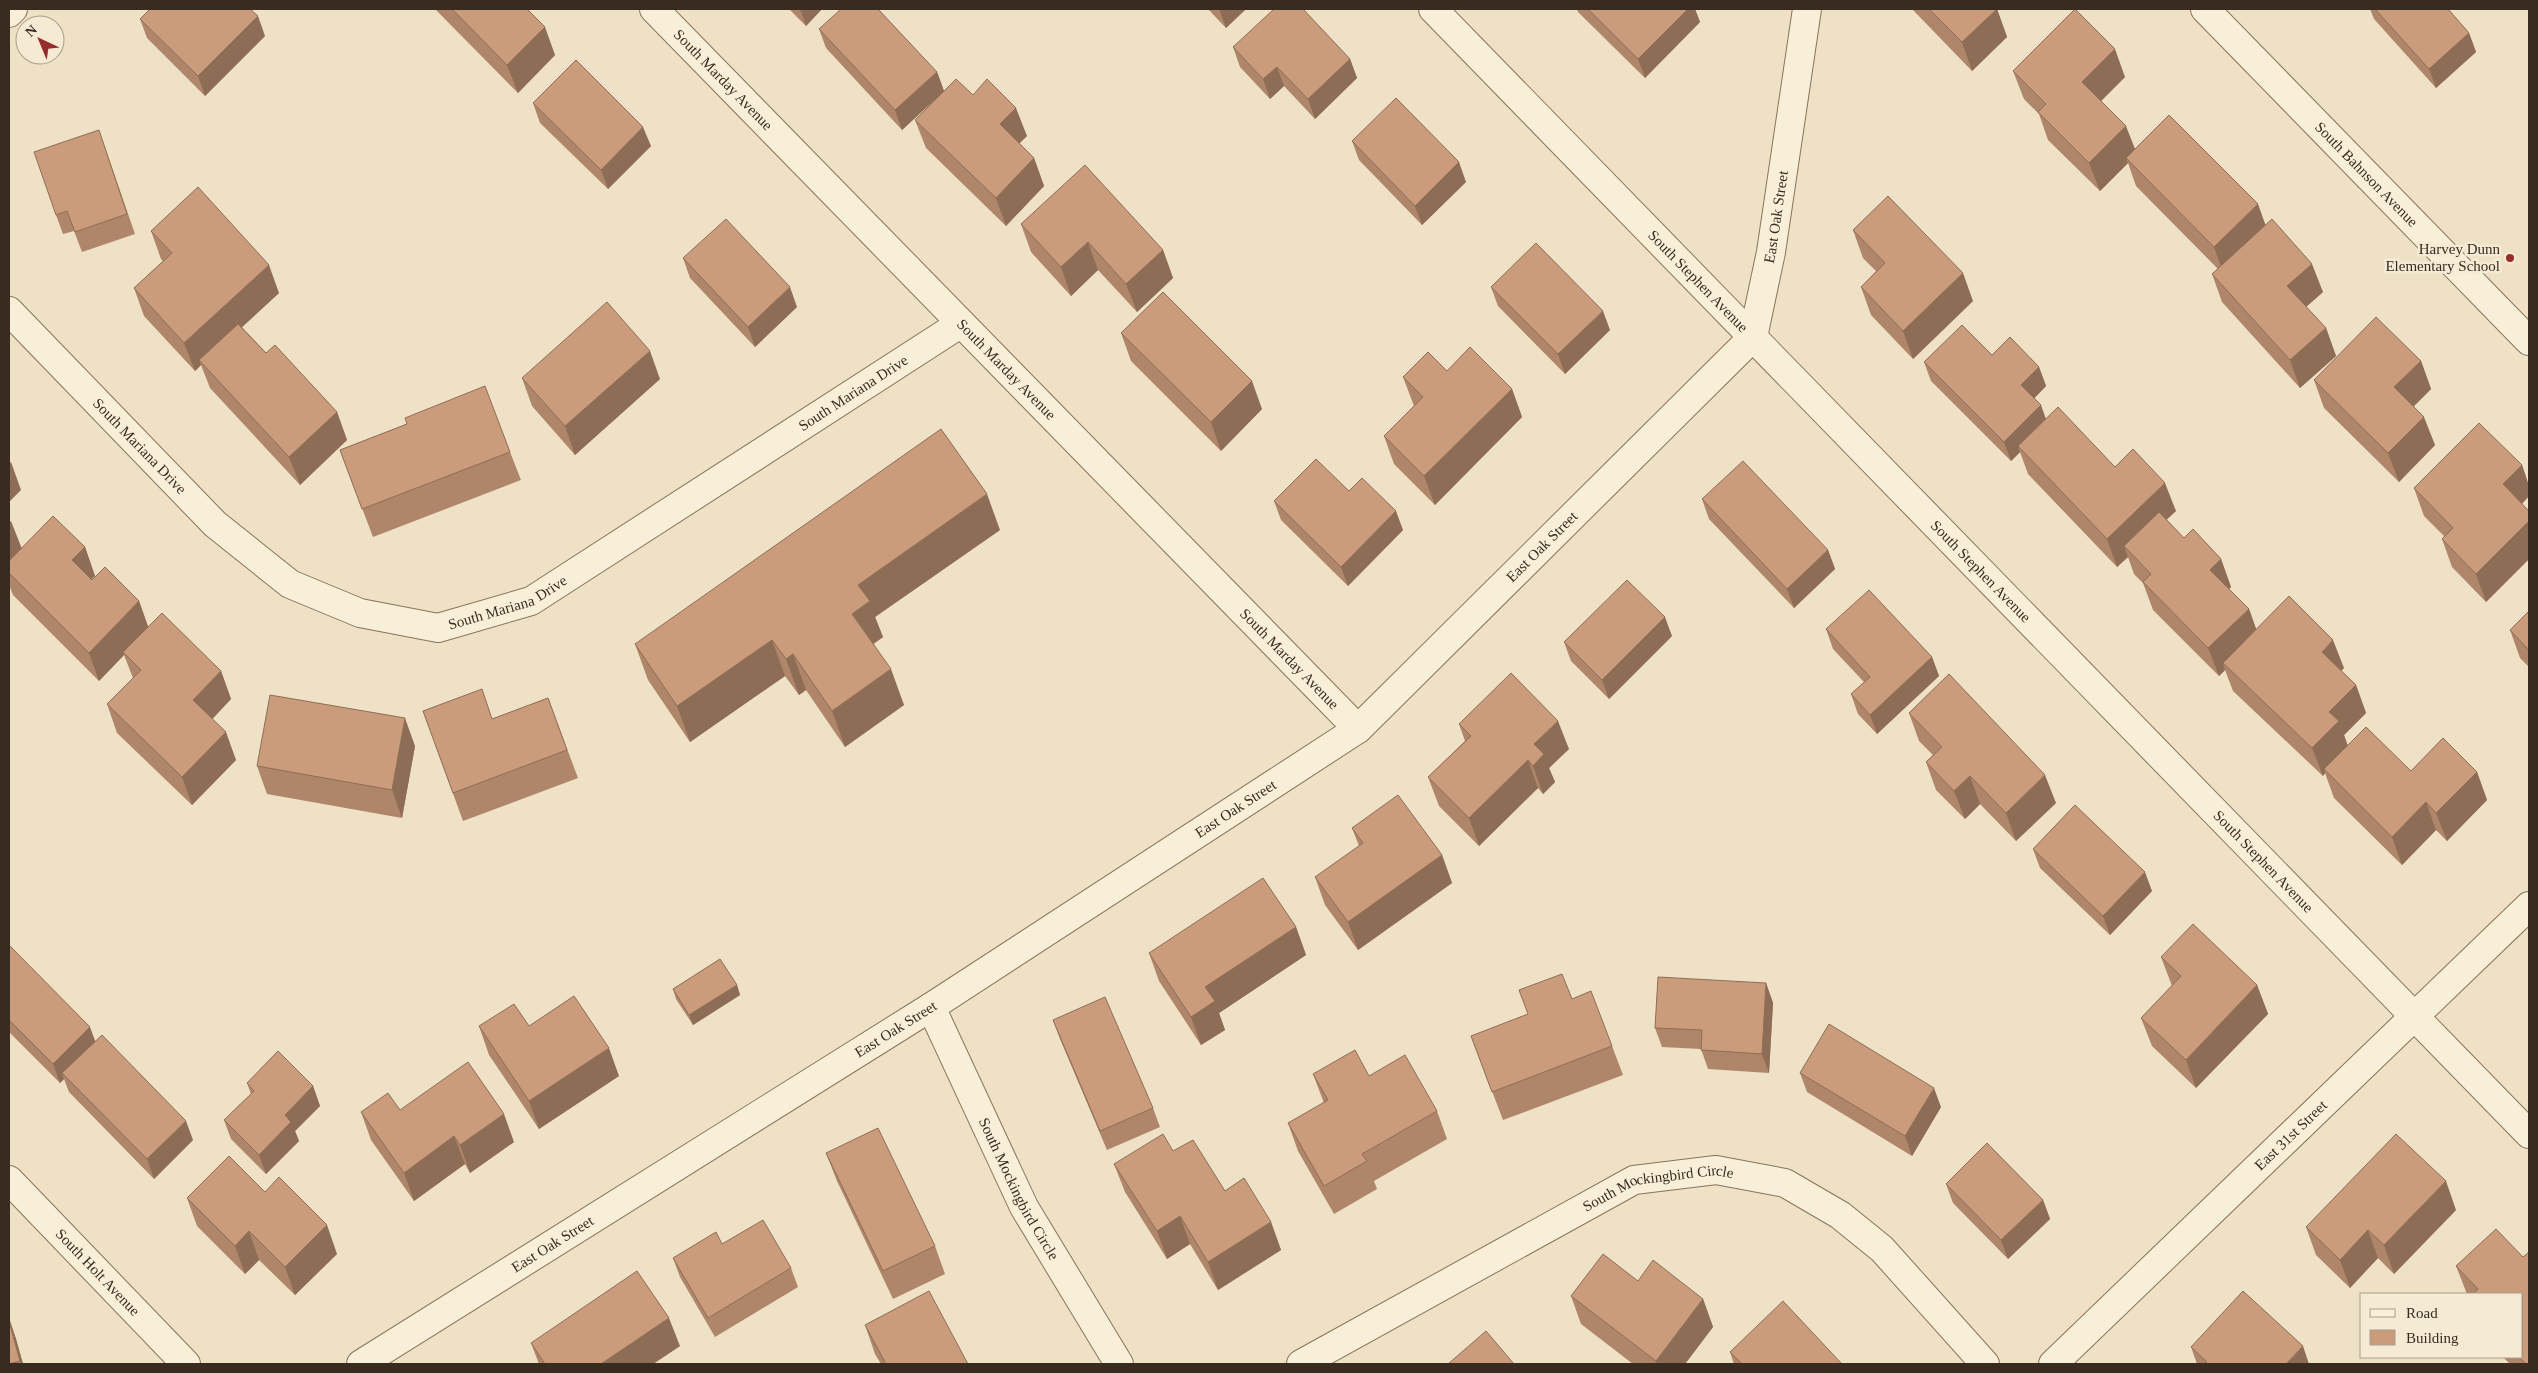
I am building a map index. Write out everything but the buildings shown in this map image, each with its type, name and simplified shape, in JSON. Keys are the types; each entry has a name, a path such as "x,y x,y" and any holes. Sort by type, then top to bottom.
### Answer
{"street":[{"path":"9,13 13,9"},
{"name":"South Marday Avenue","path":"654,9 1358,729"},
{"name":"South Stephen Avenue","path":"1433,9 2529,1134"},
{"name":"East Oak Street","path":"361,1364 931,1007 1358,729 1754,337 1771,252 1807,9"},
{"name":"South Bahnson Avenue","path":"2205,9 2529,341"},
{"name":"South Mariana Drive","path":"9,311 215,524 290,584 360,613 438,628 531,602 960,324"},
{"name":"East 31st Street","path":"2053,1364 2529,906"},
{"name":"South Mockingbird Circle","path":"931,1007 1024,1207 1119,1364"},
{"name":"South Mockingbird Circle","path":"1301,1364 1634,1180 1716,1170 1785,1183 1840,1215 1882,1249 1984,1364"},
{"name":"South Holt Avenue","path":"9,1180 186,1364"}],"place":[{"name":"Harvey Dunn Elementary School","path":"2510,258"}]}
